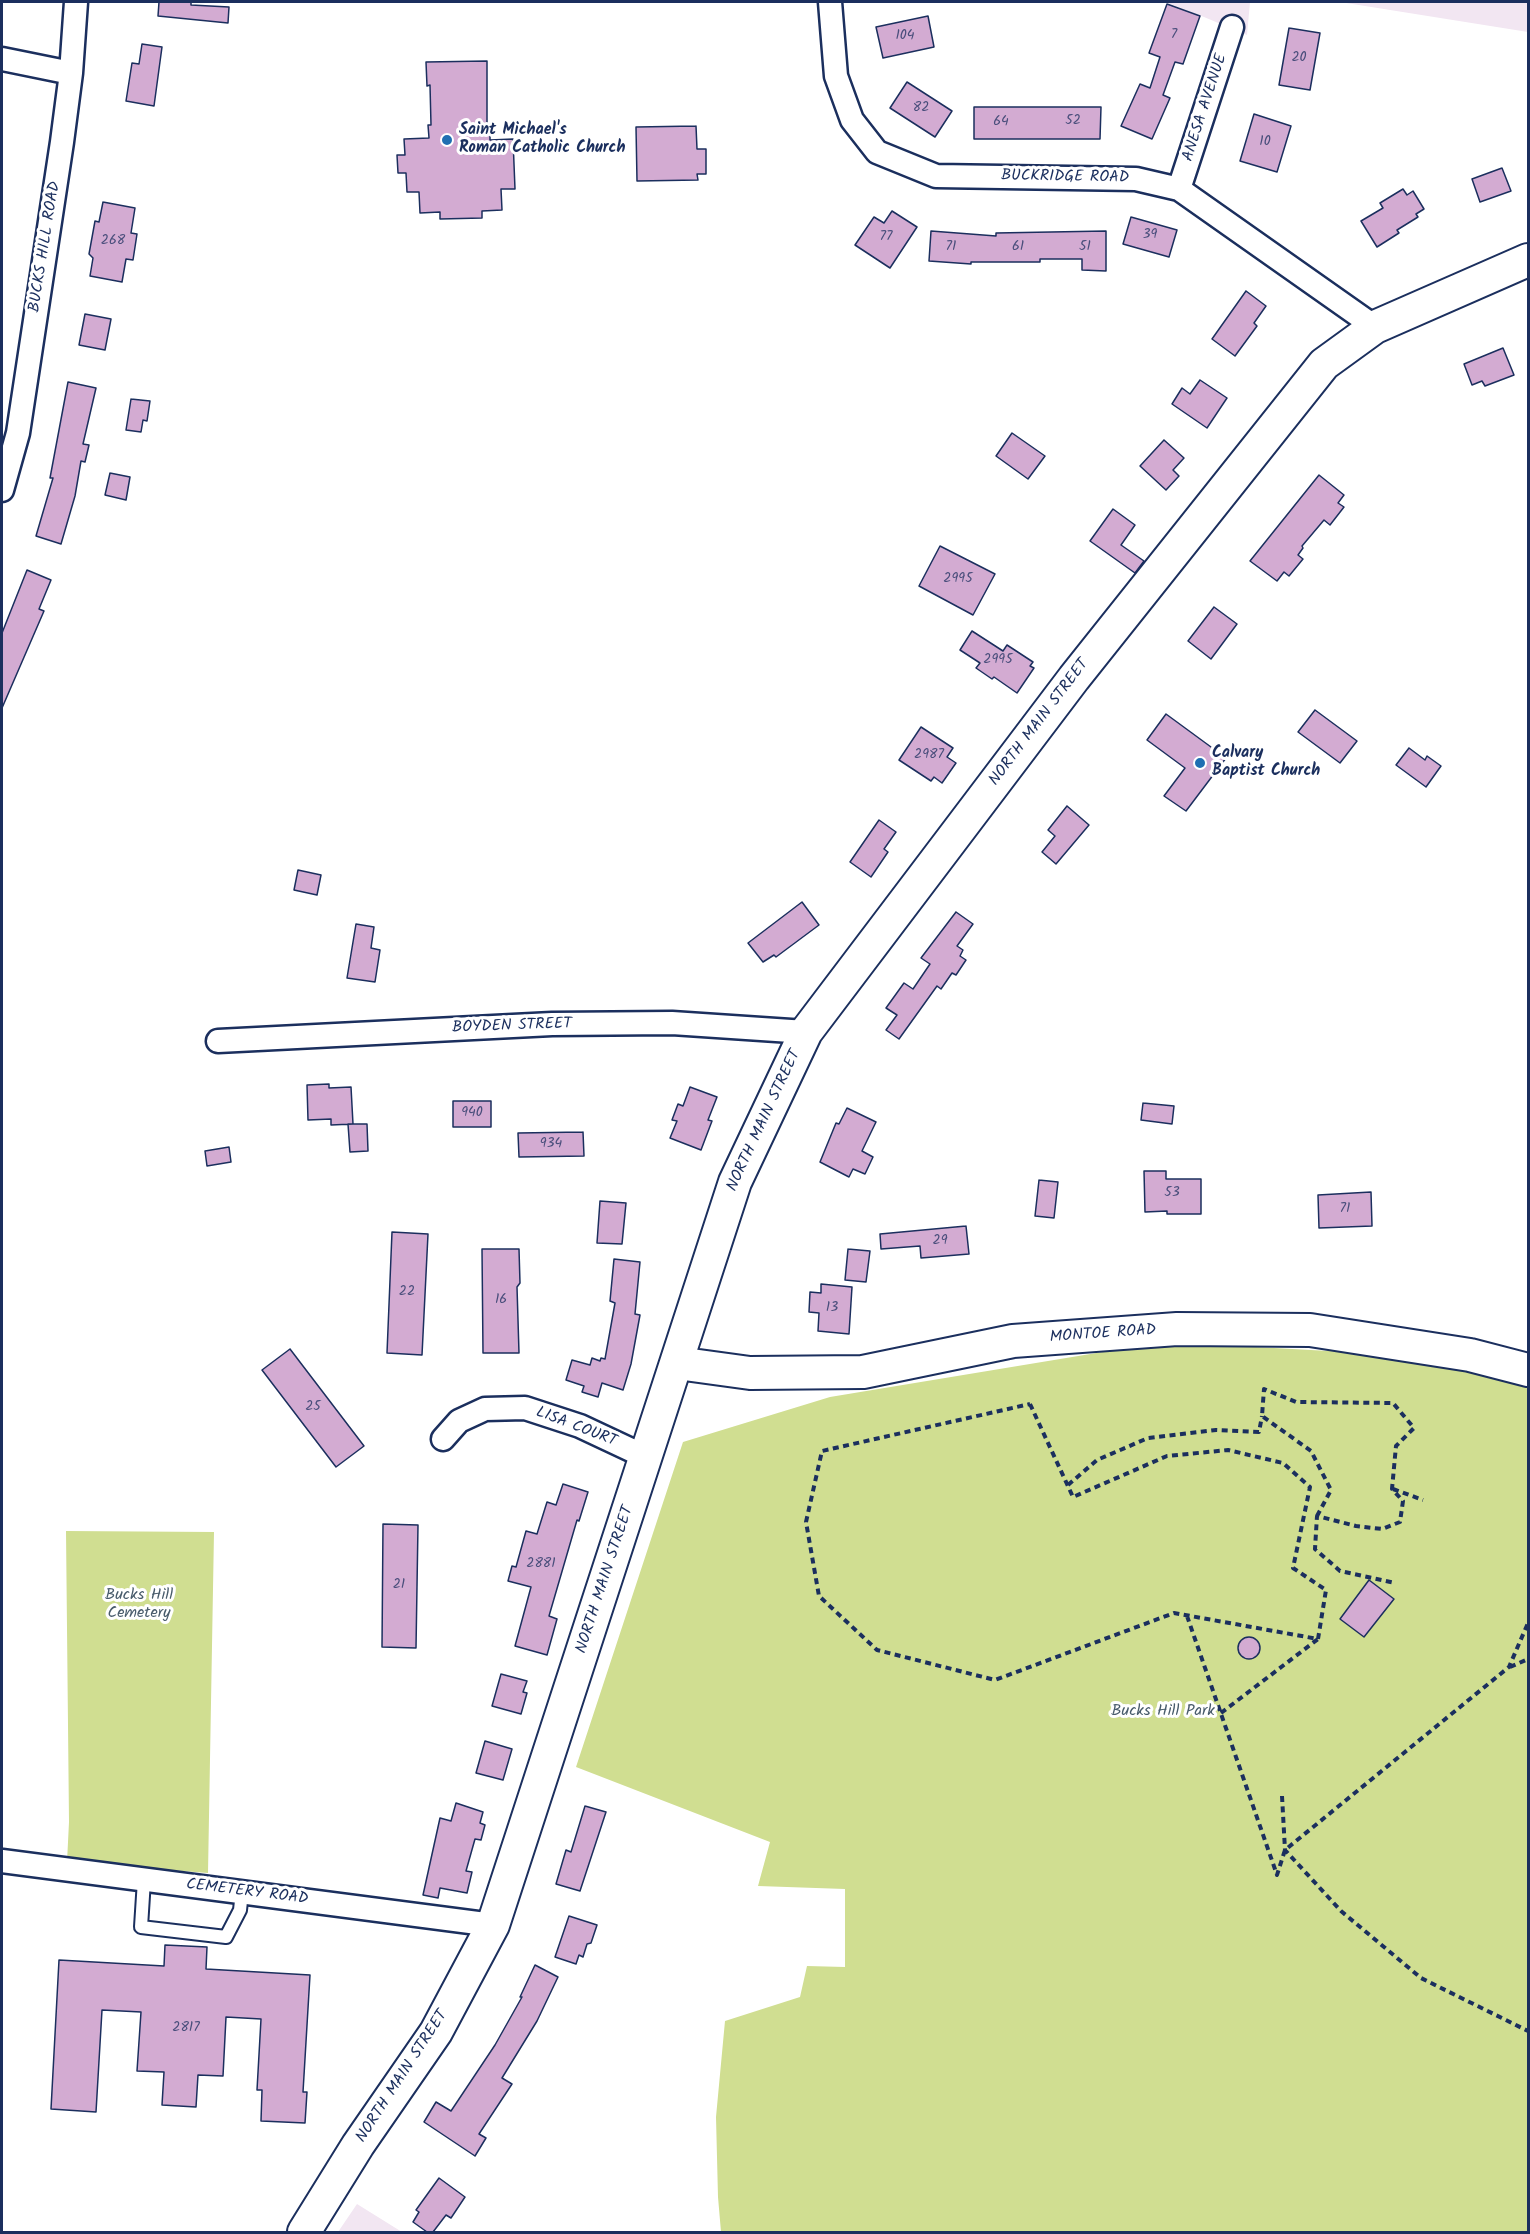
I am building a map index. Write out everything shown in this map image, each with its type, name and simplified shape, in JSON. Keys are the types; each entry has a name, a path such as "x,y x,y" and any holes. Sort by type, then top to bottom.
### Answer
{"main road":[{"name":"NORTH MAIN STREET","path":"304,2232 358,2145 436,2032 493,1925 735,1182 806,1032 1074,678 1324,364 1376,327 1528,260"},
{"name":"MONTOE ROAD","path":"677,1363 750,1373 863,1372 1013,1341 1177,1329 1310,1330 1470,1355 1528,1370"}],"street":[{"name":"BUCKS HILL ROAD","path":"2,490 18,433 71,73 76,2"},
{"name":"BUCKRIDGE ROAD","path":"830,2 836,76 852,120 877,152 936,176 1136,179 1179,189 1376,327"},
{"name":"ANESA AVENUE","path":"1179,189 1232,27"},
{"path":"2,59 71,73"},
{"name":"BOYDEN STREET","path":"218,1041 552,1024 672,1023 806,1032"},
{"name":"LISA COURT","path":"443,1439 459,1421 485,1409 525,1408 580,1426 646,1456"},
{"name":"CEMETERY ROAD","path":"2,1862 493,1925"}],"lane":[{"path":"144,1880 141,1927 226,1936 240,1910 242,1892"}],"path":[{"path":"1068,1485 1097,1461 1148,1438 1216,1430 1259,1432 1264,1389 1296,1402 1394,1403 1414,1428 1396,1446 1392,1489 1403,1502 1400,1522 1382,1529 1356,1526 1317,1516"},
{"path":"1221,1713 1318,1639 1326,1590 1293,1568 1310,1487 1283,1463 1228,1450 1167,1456 1074,1497 1030,1404 822,1451 806,1522 819,1596 877,1650 995,1680 1174,1613 1318,1639"},
{"path":"1262,1416 1311,1451 1331,1490 1317,1516 1315,1549 1340,1571 1395,1583"},
{"path":"1392,1489 1423,1500"},
{"path":"1187,1616 1277,1875 1285,1850 1282,1796"},
{"path":"1509,1667 1528,1623"},
{"path":"1285,1850 1509,1667 1528,1659"},
{"path":"1285,1850 1341,1911 1421,1978 1528,2031"}],"shaded area":[{"path":"1165,2 1250,2 1247,35 1204,17"},
{"path":"1340,2 1528,2 1528,32"},
{"path":"357,2204 402,2232 338,2232"}],"green space":[{"name":"Bucks Hill Park","path":"1163,1342 1440,1357 1528,1387 1528,2232 721,2232 716,2117 725,2021 800,1997 807,1966 845,1967 845,1889 758,1886 770,1842 576,1767 683,1442 830,1397"},
{"name":"Bucks Hill Cemetery","path":"66,1531 214,1532 208,1873 67,1862 69,1822"}],"building":[{"path":"159,2 191,2 191,5 229,7 228,23 158,16"},
{"path":"1167,4 1200,16 1183,64 1175,62 1163,95 1170,98 1152,139 1121,126 1140,84 1150,88 1160,57 1149,53"},
{"path":"928,16 934,47 883,58 876,27"},
{"path":"1289,28 1320,33 1310,90 1279,85"},
{"path":"142,44 162,47 154,106 126,101 132,63 139,64"},
{"name":"Saint Michael's Roman Catholic Church","path":"487,61 487,126 490,125 490,140 513,139 515,189 501,189 502,210 482,211 482,218 440,219 440,212 420,213 419,192 407,192 406,173 398,173 397,155 405,155 404,139 429,138 430,85 427,86 426,62"},
{"path":"907,82 952,111 935,137 890,108"},
{"path":"974,107 1101,107 1100,139 974,139"},
{"path":"1254,114 1291,126 1277,172 1240,161"},
{"path":"696,126 697,149 706,149 706,174 697,174 698,180 637,181 636,127"},
{"path":"1502,168 1511,191 1480,202 1472,179"},
{"path":"1403,189 1407,195 1413,191 1424,209 1416,214 1418,217 1397,230 1399,233 1377,247 1361,221 1383,208 1380,203"},
{"path":"103,202 135,208 131,233 137,234 133,260 126,259 122,282 90,276 93,258 89,254 95,221 99,222"},
{"path":"892,211 917,227 890,268 855,245 874,217 884,223"},
{"path":"1131,217 1177,230 1169,257 1123,244"},
{"path":"931,231 996,236 996,233 1106,231 1106,271 1082,270 1082,259 1040,259 1040,262 971,262 971,264 929,261"},
{"path":"1246,291 1266,306 1254,323 1257,326 1235,356 1212,339"},
{"path":"85,314 111,319 105,350 79,345"},
{"path":"1503,348 1514,375 1485,386 1482,381 1472,385 1464,364"},
{"path":"1200,380 1227,398 1207,428 1172,404 1182,388 1190,394"},
{"path":"68,382 96,388 83,444 89,445 85,462 81,461 75,496 61,544 36,536 53,478 50,478"},
{"path":"131,399 150,401 147,421 143,420 141,432 126,430"},
{"path":"1012,433 1045,456 1028,479 996,456"},
{"path":"1164,440 1184,458 1173,470 1179,476 1166,490 1140,466"},
{"path":"110,473 130,477 126,500 105,495"},
{"path":"1319,475 1344,495 1338,503 1344,507 1330,525 1324,520 1302,546 1298,555 1303,559 1289,576 1284,572 1277,581 1250,561"},
{"path":"1113,509 1135,525 1121,545 1144,561 1135,573 1090,541"},
{"path":"940,546 995,574 973,615 919,586"},
{"path":"27,570 51,580 39,609 44,611 2,708 2,633"},
{"path":"1214,607 1237,624 1211,659 1188,641"},
{"path":"972,631 1003,651 1007,645 1033,662 1030,666 1034,668 1017,693 976,668 980,663 960,650"},
{"path":"1315,710 1357,741 1340,763 1298,732"},
{"name":"Calvary Baptist Church","path":"1166,714 1226,758 1186,811 1164,796 1185,768 1147,740"},
{"path":"921,727 953,748 947,757 956,763 942,783 934,777 931,781 899,760"},
{"path":"1409,748 1425,760 1427,756 1441,766 1426,787 1396,765"},
{"path":"1067,806 1089,825 1056,864 1042,852 1055,836 1048,830"},
{"path":"879,820 896,832 884,849 888,852 871,877 850,862"},
{"path":"298,870 321,875 317,895 294,890"},
{"path":"802,902 819,925 776,957 774,955 763,962 748,943"},
{"path":"956,912 973,924 957,946 963,950 960,956 966,960 956,975 952,973 941,989 937,986 899,1039 886,1030 897,1015 886,1008 904,983 913,989 930,964 921,958"},
{"path":"356,924 374,927 371,948 380,950 375,982 347,978"},
{"path":"329,1084 329,1088 351,1087 353,1124 331,1125 331,1119 308,1120 307,1085"},
{"path":"690,1087 717,1097 708,1120 712,1121 701,1150 670,1138 677,1121 672,1120 678,1104 683,1106"},
{"path":"453,1101 491,1101 491,1127 453,1127"},
{"path":"1143,1103 1174,1106 1172,1124 1141,1120"},
{"path":"847,1108 876,1122 862,1151 873,1157 865,1174 853,1169 849,1177 820,1162 836,1123 839,1124"},
{"path":"348,1124 367,1124 368,1151 350,1152"},
{"path":"583,1132 584,1156 519,1157 518,1133"},
{"path":"229,1147 231,1162 207,1166 205,1151"},
{"path":"1144,1171 1166,1171 1166,1179 1201,1179 1201,1214 1145,1212"},
{"path":"1039,1180 1058,1182 1054,1218 1035,1216"},
{"path":"1371,1192 1372,1226 1319,1228 1318,1195"},
{"path":"600,1201 626,1203 622,1244 597,1243"},
{"path":"966,1226 969,1254 921,1258 920,1246 881,1249 880,1234"},
{"path":"392,1232 428,1234 422,1355 387,1353"},
{"path":"482,1249 519,1249 520,1283 517,1287 519,1353 483,1353"},
{"path":"848,1249 870,1251 866,1282 845,1280"},
{"path":"614,1259 640,1262 635,1314 640,1315 631,1364 623,1390 602,1383 598,1397 582,1392 584,1386 566,1380 572,1360 590,1365 592,1358 600,1361 601,1358 605,1359 615,1303 610,1301"},
{"path":"821,1284 852,1287 849,1334 818,1331 819,1313 809,1312 810,1292 821,1293"},
{"path":"290,1349 364,1446 336,1467 262,1370"},
{"path":"563,1484 588,1492 579,1521 577,1520 549,1616 557,1619 547,1655 515,1646 531,1587 508,1581 512,1566 516,1567 526,1531 537,1534 547,1502 556,1505"},
{"path":"383,1524 418,1525 416,1648 382,1647"},
{"path":"1369,1580 1394,1599 1364,1637 1340,1619"},
{"path":"1249,1637 1257,1640 1260,1648 1257,1656 1249,1659 1241,1656 1238,1648 1241,1640"},
{"path":"501,1674 527,1681 523,1692 527,1693 521,1714 492,1706"},
{"path":"485,1741 512,1749 503,1780 476,1773"},
{"path":"456,1803 483,1812 480,1823 485,1825 481,1840 475,1839 466,1871 472,1872 467,1893 440,1888 438,1898 423,1895 440,1818 451,1821"},
{"path":"585,1806 606,1812 580,1891 556,1884 566,1850 571,1852"},
{"path":"569,1916 597,1925 591,1943 587,1944 583,1957 579,1955 576,1964 555,1957"},
{"path":"165,1945 207,1947 206,1969 310,1975 303,2092 307,2092 305,2123 261,2121 262,2090 257,2090 261,2019 226,2017 223,2076 198,2075 196,2107 162,2105 164,2072 137,2071 141,2012 102,2010 96,2112 51,2109 59,1960 164,1966"},
{"path":"535,1965 558,1977 537,2021 502,2078 512,2084 479,2134 486,2138 475,2156 424,2122 436,2102 451,2111 495,2045 522,1997 520,1997"},
{"path":"439,2178 465,2197 451,2218 446,2215 433,2232 427,2232 413,2222 419,2212 416,2210"}],"place":[{"name":"Saint Michael's Roman Catholic Church","path":"447,140"},
{"name":"Calvary Baptist Church","path":"1200,763"}]}
